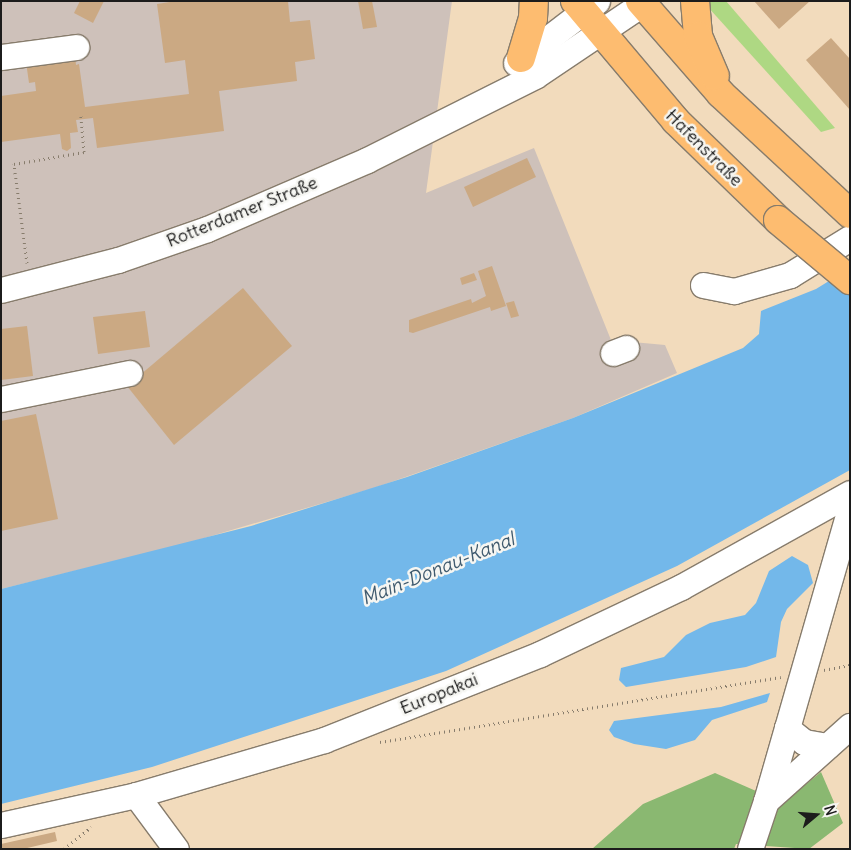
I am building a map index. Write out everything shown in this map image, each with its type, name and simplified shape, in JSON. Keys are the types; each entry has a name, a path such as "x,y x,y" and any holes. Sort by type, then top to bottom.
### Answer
{"main road":[{"path":"521,58 533,18 534,1"},
{"path":"695,1 698,36 721,94"},
{"path":"643,2 721,94 850,214"},
{"name":"Hafenstraße","path":"585,4 601,34 676,121 778,220 850,280"}],"street":[{"name":"Rotterdamer Straße","path":"1,290 118,260 207,229 367,160 472,105 535,76 601,34 643,2"},
{"name":"Rotterdamer Straße","path":"472,105 521,58 585,4"},
{"path":"1,57 76,47"},
{"path":"703,285 734,291 790,275 850,238"},
{"path":"1,399 129,374"},
{"name":"Europakai","path":"1,825 136,795 324,740 540,654 681,587 850,493"},
{"path":"750,849 766,801 850,508"},
{"path":"766,801 850,726"},
{"path":"787,728 804,742 827,746"},
{"path":"136,795 176,849"}],"path":[{"path":"30,283 14,164 84,152 81,114"},
{"path":"839,667 850,665"},
{"path":"371,743 802,673"}],"shaded area":[{"path":"1,1 452,1 426,193 534,148 611,340 665,345 677,373 573,418 374,488 181,545 1,589"}],"green space":[{"path":"709,1 726,1 835,128 821,132 707,6"},
{"path":"821,772 843,823 809,849 736,844 734,849 592,849 643,804 715,773 783,803"}],"water":[{"name":"Main-Donau-Kanal","path":"850,268 850,470 677,566 446,671 152,767 1,804 1,589 251,526 407,477 573,418 743,348 759,334 761,311 816,289"},
{"path":"792,556 808,565 813,583 787,609 781,622 776,657 746,667 626,687 619,680 621,668 664,657 686,635 710,623 745,615 756,603 769,571"},
{"path":"770,693 767,702 712,720 695,740 666,749 634,744 614,737 609,730 614,721 721,707"}],"building":[{"path":"80,1 104,1 93,23 74,13"},
{"path":"176,1 288,1 290,22 310,20 315,59 295,62 297,81 219,91 224,131 97,148 93,118 76,120 78,132 70,133 71,148 67,151 62,149 60,134 1,142 1,96 36,91 35,82 29,83 26,62 75,55 76,65 79,64 85,107 189,94 185,60 165,63 157,4"},
{"path":"358,1 372,1 377,27 363,29"},
{"path":"754,1 810,1 779,29"},
{"path":"831,38 850,59 850,110 806,60"},
{"path":"527,158 536,177 473,207 464,187"},
{"path":"492,266 506,306 491,311 490,307 413,333 409,332 409,320 471,299 472,303 486,296 478,271"},
{"path":"474,273 477,280 462,285 460,278"},
{"path":"243,288 292,346 174,445 127,386"},
{"path":"514,301 519,316 511,318 506,303"},
{"path":"145,311 150,347 98,354 93,317"},
{"path":"27,326 33,376 1,380 1,329"},
{"path":"36,414 58,519 1,531 1,421"},
{"path":"55,832 57,841 23,849 1,849 1,844"}]}
